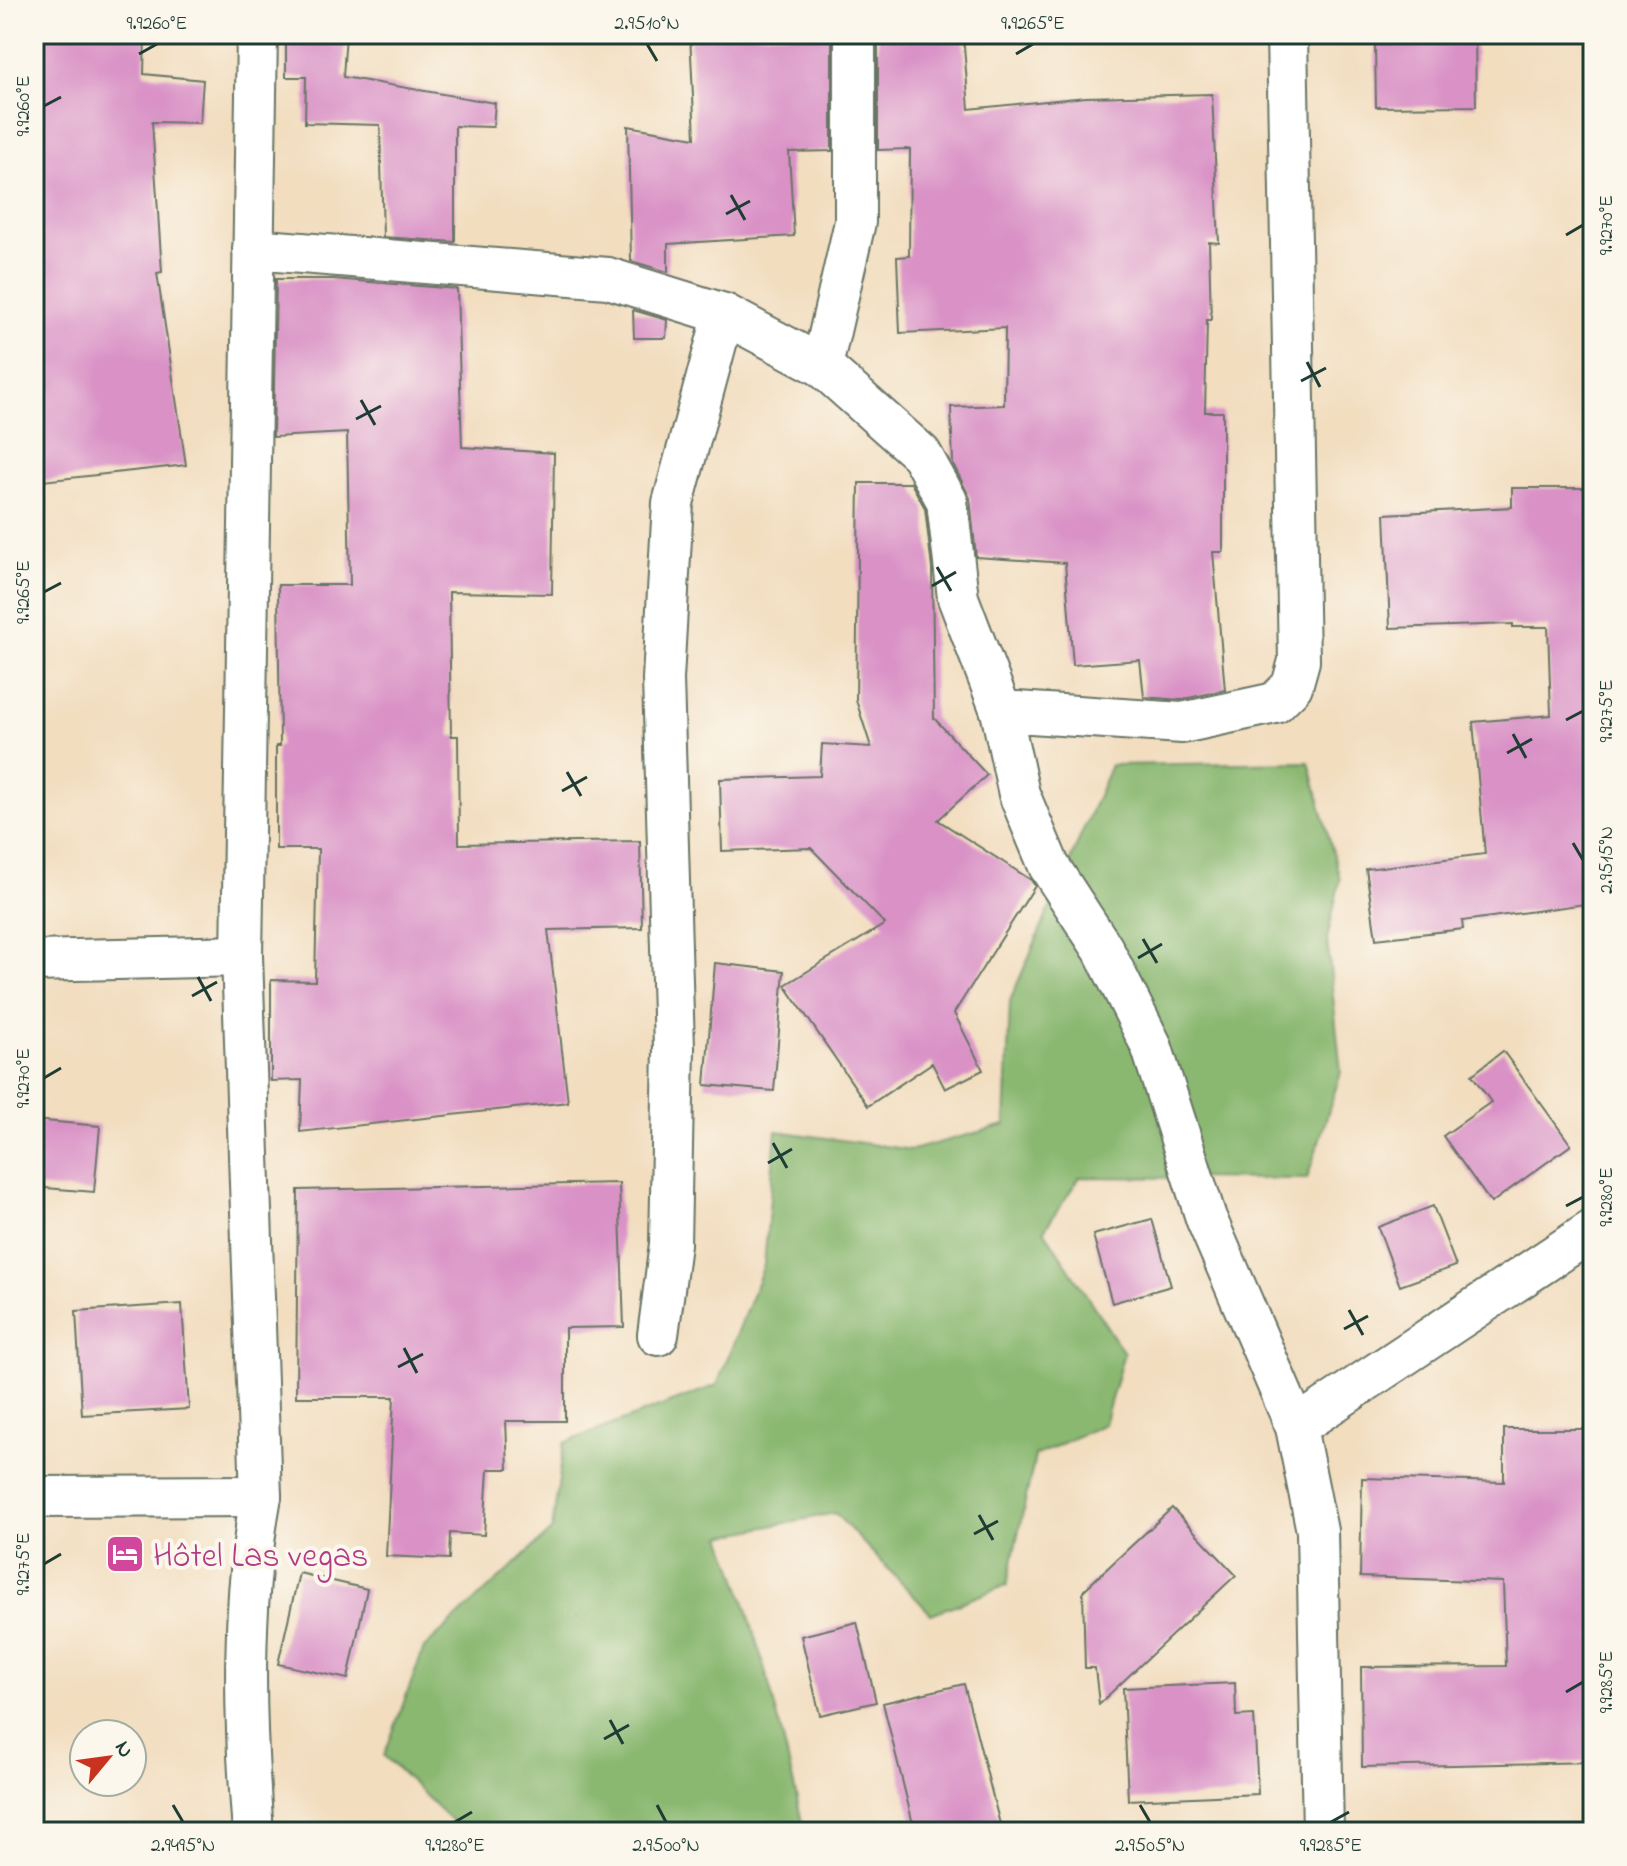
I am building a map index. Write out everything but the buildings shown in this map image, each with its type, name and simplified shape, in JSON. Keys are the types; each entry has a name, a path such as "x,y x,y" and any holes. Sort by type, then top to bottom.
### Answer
{"street":[{"path":"253,1832 246,1743 249,1565 261,1496 242,956 257,34"},
{"path":"822,366 855,222 855,34"},
{"path":"1001,711 1182,723 1275,703 1292,686 1299,661 1287,34"},
{"path":"253,249 608,278 724,314 822,366 921,454 947,501 958,598 1001,711 1019,794 1049,866 1103,949 1151,1045 1206,1218 1296,1427 1317,1531 1323,1832"},
{"path":"658,1335 670,1244 674,1048 663,679 673,503 724,314"},
{"path":"34,961 242,956"},
{"path":"1296,1427 1593,1230"},
{"path":"34,1497 261,1496"}],"green space":[{"path":"1309,762 1340,879 1327,939 1341,1072 1307,1179 1080,1177 1044,1230 1124,1353 1104,1424 1035,1456 1007,1585 931,1614 835,1513 722,1536 769,1682 804,1832 463,1832 384,1756 424,1648 552,1530 564,1443 717,1385 764,1265 776,1131 912,1150 1005,1125 1010,1001 1111,765"}],"place":[{"name":"Hôtel Las vegas","path":"125,1554"}]}
